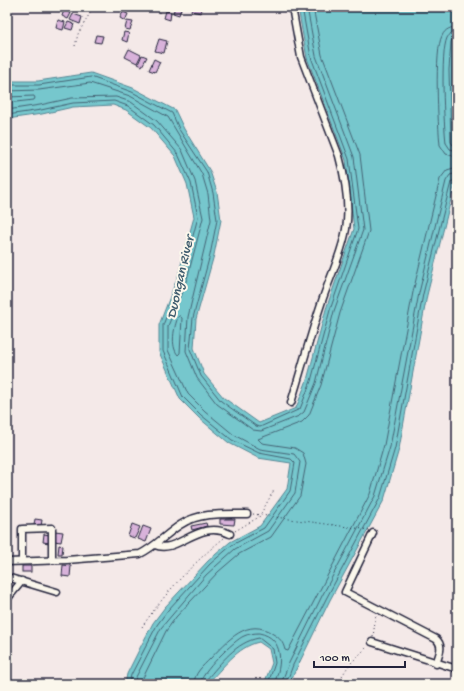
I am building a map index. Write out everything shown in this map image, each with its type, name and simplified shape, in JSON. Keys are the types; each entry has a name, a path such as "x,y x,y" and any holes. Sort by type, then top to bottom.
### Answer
{"street":[{"path":"291,403 320,304 346,228 343,170 301,57 292,7"},
{"path":"7,562 128,556 140,554 155,545 186,521 217,514 250,514"},
{"path":"22,561 22,529 52,528 52,560"},
{"path":"155,545 166,547 209,530 217,529 230,534"},
{"path":"371,531 345,592 376,607 439,642 441,648 436,664"},
{"path":"7,577 57,592"},
{"path":"7,599 22,581"},
{"path":"372,642 436,664 457,669"}],"path":[{"path":"75,46 78,34 90,13 91,7"},
{"path":"159,7 159,13"},
{"path":"142,627 154,609 190,568 230,534 258,519 274,490"},
{"path":"250,514 371,531"},
{"path":"342,676 354,660 372,642 376,607"}],"water":[{"name":"Duongan River","path":"298,7 457,7 453,70 457,175 427,295 399,449 384,500 330,600 289,684 264,684 272,663 269,649 259,642 244,648 237,653 207,684 125,684 127,674 141,646 153,623 165,607 208,561 230,542 260,526 287,489 291,463 258,458 229,443 199,418 180,399 159,352 159,325 178,276 194,217 187,184 175,156 151,128 126,110 113,105 73,107 42,114 7,119 7,81 38,81 91,73 133,88 175,110 184,129 210,171 217,192 221,220 214,255 196,319 194,348 204,374 224,398 259,423 296,408 307,380 326,309 354,229 346,160 307,58"}],"building":[{"path":"175,7 181,9 179,15 173,13"},
{"path":"192,7 202,7 201,13 191,11"},
{"path":"64,10 71,13 68,19 62,16"},
{"path":"166,11 171,12 170,20 164,18"},
{"path":"123,12 128,14 125,21 120,18"},
{"path":"73,14 82,17 80,24 70,20"},
{"path":"58,20 65,22 63,30 56,28"},
{"path":"127,21 133,22 130,30 125,29"},
{"path":"68,22 74,24 72,30 65,28"},
{"path":"124,32 129,33 127,42 122,40"},
{"path":"96,35 103,36 101,43 94,42"},
{"path":"159,39 167,41 164,53 155,51"},
{"path":"129,49 141,55 137,63 125,57"},
{"path":"142,55 147,57 142,66 138,64"},
{"path":"154,59 160,62 155,72 149,70"},
{"path":"35,519 42,520 41,526 34,525"},
{"path":"220,519 235,519 234,525 220,524"},
{"path":"206,523 207,526 192,530 191,526"},
{"path":"132,524 140,527 135,538 128,536"},
{"path":"143,526 151,529 146,542 138,539"},
{"path":"55,531 63,532 61,542 54,541"},
{"path":"44,534 50,535 49,543 43,542"},
{"path":"59,545 63,546 62,554 58,554"},
{"path":"63,565 71,566 70,577 62,576"},
{"path":"22,566 31,566 31,572 22,572"}]}
